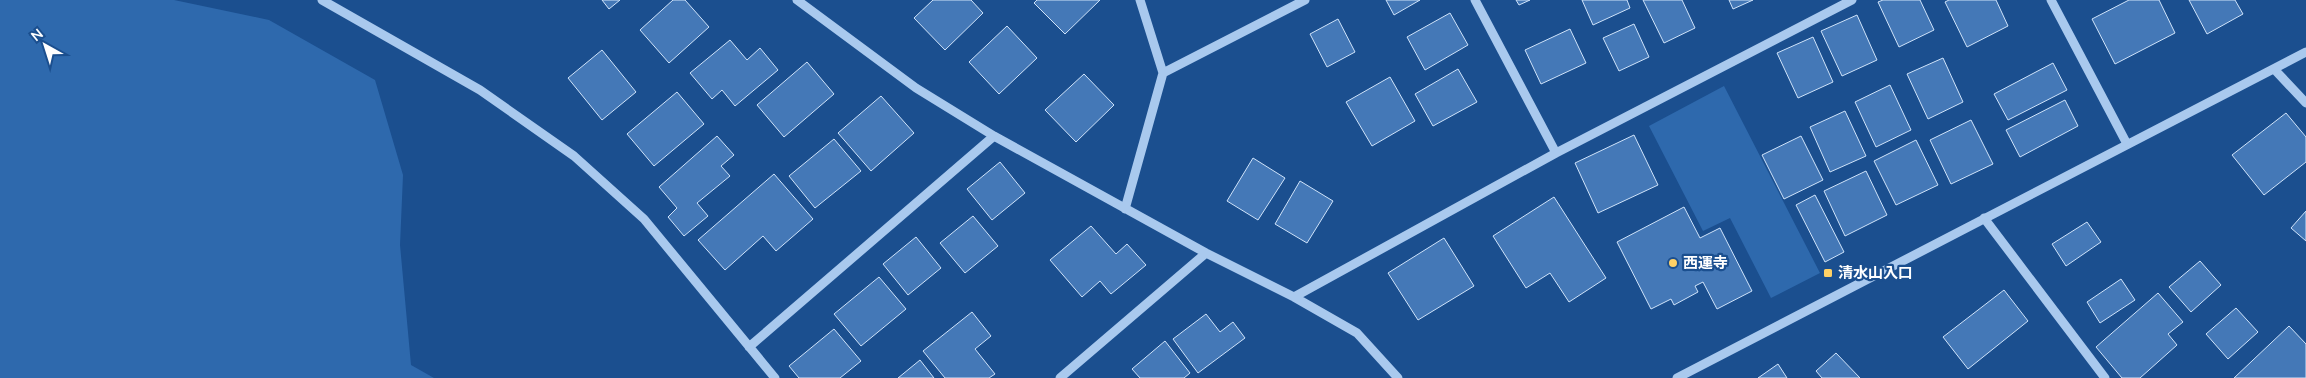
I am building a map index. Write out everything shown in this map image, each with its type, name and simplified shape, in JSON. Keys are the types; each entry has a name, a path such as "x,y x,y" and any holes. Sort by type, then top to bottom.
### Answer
{"street":[{"path":"322,0 480,90 574,156 644,218 775,378"},
{"path":"797,0 916,88 994,136 1206,253 1294,297 1357,333 1398,378"},
{"path":"1125,209 1163,73 1140,0"},
{"path":"1163,73 1305,0"},
{"path":"1475,0 1556,153"},
{"path":"1294,297 1556,153 1852,0"},
{"path":"2051,0 2127,144"},
{"path":"1677,378 2306,52"},
{"path":"2274,68 2306,102"},
{"path":"749,347 994,136"},
{"path":"1984,218 2105,378"},
{"path":"1060,378 1206,253"}],"shaded area":[{"path":"0,0 174,0 269,20 375,80 403,175 400,245 411,365 434,378 0,378"},
{"path":"1724,86 1820,273 1771,298 1730,218 1703,231 1649,126"}],"building":[{"path":"602,0 620,0 609,9"},
{"path":"673,0 685,0 709,27 669,63 640,30"},
{"path":"933,0 971,0 983,13 945,50 914,18"},
{"path":"1037,0 1100,0 1065,34 1034,3"},
{"path":"1386,0 1420,0 1394,15"},
{"path":"1516,0 1530,0 1519,5"},
{"path":"1582,0 1627,0 1630,8 1593,25"},
{"path":"1643,0 1682,0 1695,28 1664,43"},
{"path":"1729,0 1753,0 1733,9"},
{"path":"1883,0 1920,0 1934,30 1899,47 1878,2"},
{"path":"1949,0 1996,0 2008,26 1967,47 1945,2"},
{"path":"2129,0 2159,0 2175,33 2115,64 2092,19"},
{"path":"2189,0 2235,0 2243,14 2207,34"},
{"path":"1450,13 1468,45 1425,70 1407,37"},
{"path":"1857,15 1877,60 1842,76 1821,31"},
{"path":"1338,19 1355,52 1327,67 1310,34"},
{"path":"1634,24 1649,57 1619,71 1603,38"},
{"path":"1007,26 1037,58 999,94 969,62"},
{"path":"1570,29 1586,63 1541,84 1525,50"},
{"path":"1813,37 1833,82 1798,98 1777,53"},
{"path":"730,40 747,60 760,48 778,70 735,106 722,90 712,99 690,73"},
{"path":"602,50 636,92 602,120 568,78"},
{"path":"1943,58 1963,102 1928,119 1907,74"},
{"path":"807,62 834,94 784,137 757,105"},
{"path":"2053,63 2067,90 2008,120 1994,94"},
{"path":"1458,69 1477,102 1433,126 1415,94"},
{"path":"1084,74 1114,105 1076,142 1045,110"},
{"path":"1390,77 1415,121 1372,146 1346,102"},
{"path":"1890,85 1911,130 1876,147 1855,102"},
{"path":"677,92 704,124 654,166 627,134"},
{"path":"881,96 914,133 871,171 838,133"},
{"path":"2065,100 2078,126 2020,157 2006,130"},
{"path":"1845,111 1866,156 1830,172 1810,127"},
{"path":"2286,113 2306,137 2306,162 2264,195 2232,155"},
{"path":"1971,120 1993,164 1951,184 1930,140"},
{"path":"1634,135 1658,185 1598,213 1575,163"},
{"path":"717,136 734,155 721,166 730,176 697,203 708,216 684,236 668,217 677,208 659,187"},
{"path":"1801,136 1823,180 1784,199 1762,155"},
{"path":"834,139 861,171 815,208 789,176"},
{"path":"1916,140 1938,185 1896,205 1874,161"},
{"path":"1253,158 1285,178 1258,220 1227,201"},
{"path":"1000,162 1025,193 992,220 967,189"},
{"path":"1866,171 1887,215 1845,236 1824,191"},
{"path":"774,174 813,219 776,251 763,236 725,270 698,240"},
{"path":"1300,181 1333,201 1307,243 1275,224"},
{"path":"1815,195 1844,252 1825,262 1796,205"},
{"path":"1554,197 1606,278 1569,302 1550,273 1526,288 1493,236"},
{"path":"1684,207 1700,238 1720,228 1752,291 1717,309 1703,282 1695,286 1698,292 1674,305 1671,299 1651,309 1617,242"},
{"path":"2306,211 2306,241 2291,228"},
{"path":"973,216 998,246 965,273 940,243"},
{"path":"2087,222 2101,242 2066,266 2052,244"},
{"path":"1091,226 1116,254 1127,244 1146,265 1111,294 1100,281 1082,297 1050,260"},
{"path":"916,237 941,268 908,295 883,264"},
{"path":"1444,238 1474,286 1418,320 1388,273"},
{"path":"2200,261 2221,285 2191,312 2169,287"},
{"path":"879,277 906,309 861,346 834,314"},
{"path":"2121,279 2135,300 2100,323 2087,302"},
{"path":"2004,290 2028,321 1968,369 1943,337"},
{"path":"2158,293 2183,322 2168,334 2177,345 2140,378 2122,378 2096,347"},
{"path":"2236,308 2258,332 2228,359 2206,334"},
{"path":"972,312 991,336 975,349 995,374 989,378 945,378 923,351"},
{"path":"1206,314 1220,332 1233,322 1245,338 1198,373 1173,339"},
{"path":"2289,326 2306,344 2306,378 2234,378"},
{"path":"834,329 861,361 840,378 799,378 789,366"},
{"path":"1165,341 1190,373 1184,378 1140,378 1132,369"},
{"path":"1836,353 1860,378 1822,378 1816,371"},
{"path":"920,360 934,378 898,378"},
{"path":"1778,364 1787,378 1758,378"}],"place":[{"name":"西運寺","path":"1673,263"},
{"name":"清水山入口","path":"1828,273"}]}
